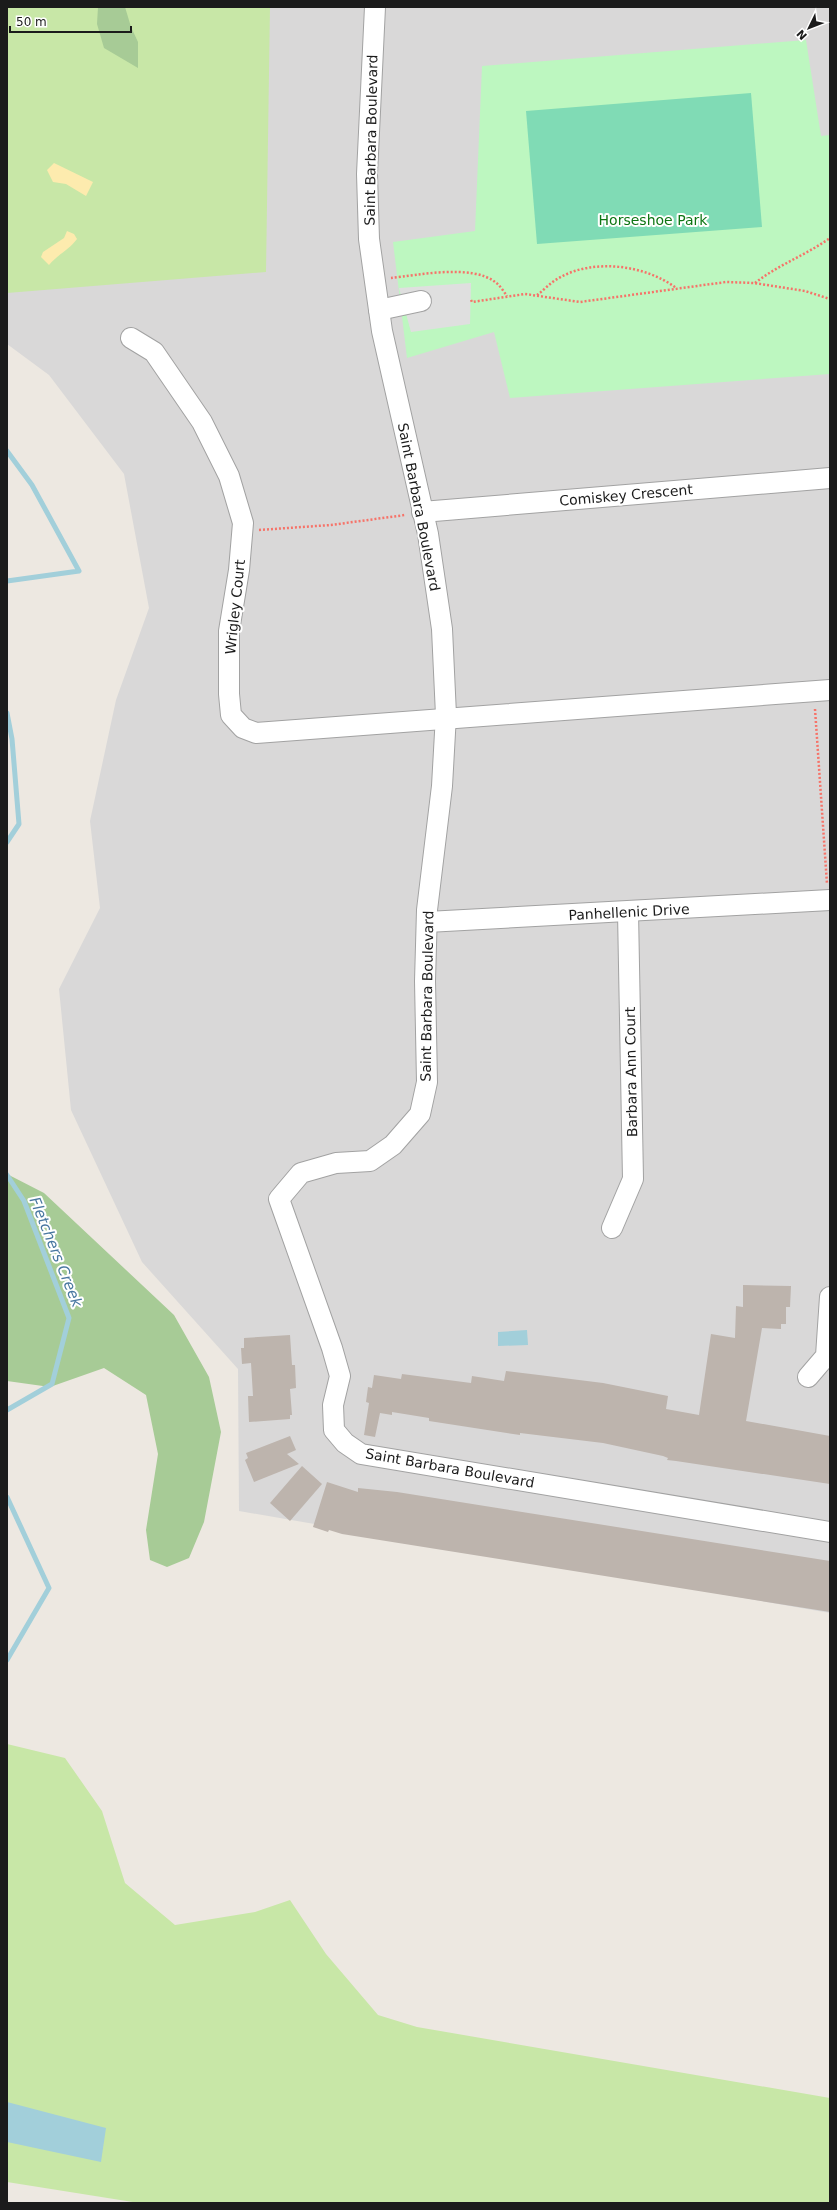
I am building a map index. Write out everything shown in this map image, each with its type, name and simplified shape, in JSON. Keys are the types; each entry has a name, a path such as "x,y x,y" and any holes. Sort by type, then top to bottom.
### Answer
{"street":[{"name":"Saint Barbara Boulevard","path":"375,7 367,174 369,239 379,310 428,534 442,629 446,718 442,786 427,922 425,981 427,1082 420,1114 393,1145 370,1161 336,1163 301,1173 279,1199 332,1348 340,1376 333,1405 334,1430 345,1443 361,1454 830,1532"},
{"path":"379,310 421,301"},
{"name":"Wrigley Court","path":"131,338 154,352 202,422 228,476 243,523 239,570 229,631 228,694 231,715 244,728 256,733 446,718"},
{"name":"Comiskey Crescent","path":"422,512 830,478"},
{"path":"446,718 822,690"},
{"name":"Panhellenic Drive","path":"427,922 628,912 829,906"},
{"name":"Barbara Ann Court","path":"612,1228 633,1179 628,912"},
{"path":"808,1377 826,1356 830,1297"}],"path":[{"path":"754,283 770,271 816,248 830,238"},
{"path":"537,296 559,277 594,266 641,270 663,278 676,288"},
{"path":"374,280 448,272 479,275 495,282 507,296"},
{"path":"470,300 472,302 525,294 580,302 726,282 754,283 805,291 830,299"},
{"path":"242,531 331,525 422,512"},
{"path":"822,690 824,861 829,906"}],"shaded area":[{"path":"259,7 830,7 830,1613 239,1511 238,1369 142,1262 71,1110 59,989 100,908 90,821 116,700 149,608 124,474 49,375 7,344 7,266"},
{"path":"471,283 470,324 411,332 399,288"}],"green space":[{"path":"7,7 270,7 266,272 7,293"},
{"path":"98,7 125,7 131,27 138,42 138,68 104,48 97,24"},
{"name":"Horseshoe Park","path":"806,40 821,136 830,135 830,374 510,398 494,332 407,358 393,242 475,231 482,66"},
{"path":"751,93 762,227 537,244 526,111"},
{"path":"7,1174 44,1193 174,1315 209,1377 221,1432 204,1522 189,1558 167,1567 150,1560 146,1530 158,1454 146,1395 104,1368 50,1387 7,1381"},
{"path":"7,1744 65,1758 102,1811 125,1883 175,1925 255,1912 290,1900 326,1954 378,2015 417,2027 830,2098 830,2203 139,2203 7,2182"}],"sand":[{"path":"54,163 93,182 86,196 66,184 53,182 47,170"},
{"path":"67,231 74,234 77,239 49,265 41,257 43,252 64,238"}],"water":[{"path":"527,1330 528,1345 498,1346 498,1332"},
{"path":"7,2102 106,2128 101,2162 7,2142"}],"building":[{"path":"743,1285 791,1286 790,1307 786,1307 786,1324 781,1324 781,1329 762,1328 746,1421 830,1436 830,1484 667,1460 668,1458 663,1456 603,1443 520,1433 520,1435 429,1421 429,1418 392,1412 392,1415 380,1413 375,1437 364,1435 369,1403 366,1402 368,1387 372,1388 374,1375 401,1379 402,1374 471,1383 472,1376 504,1381 506,1371 539,1375 603,1383 668,1396 666,1409 699,1415 711,1334 735,1338 736,1306 743,1307"},
{"path":"290,1335 292,1365 295,1365 296,1388 290,1389 292,1415 290,1415 290,1419 249,1422 248,1396 253,1396 251,1363 242,1364 241,1348 244,1348 244,1338"},
{"path":"290,1436 296,1450 287,1454 299,1464 254,1482 245,1460 248,1458 246,1453"},
{"path":"302,1466 322,1484 290,1521 270,1503"},
{"path":"327,1482 358,1492 358,1488 397,1492 830,1561 830,1612 342,1534 329,1530 328,1532 313,1527"}],"waterway":[{"name":"Fletchers Creek","path":"7,451 32,485 79,571 7,581"},
{"name":"Fletchers Creek","path":"7,713 12,739 19,824 7,842"},
{"name":"Fletchers Creek","path":"7,1175 24,1201 69,1318 52,1384 7,1410"},
{"name":"Fletchers Creek","path":"7,1497 49,1588 7,1660"}]}
